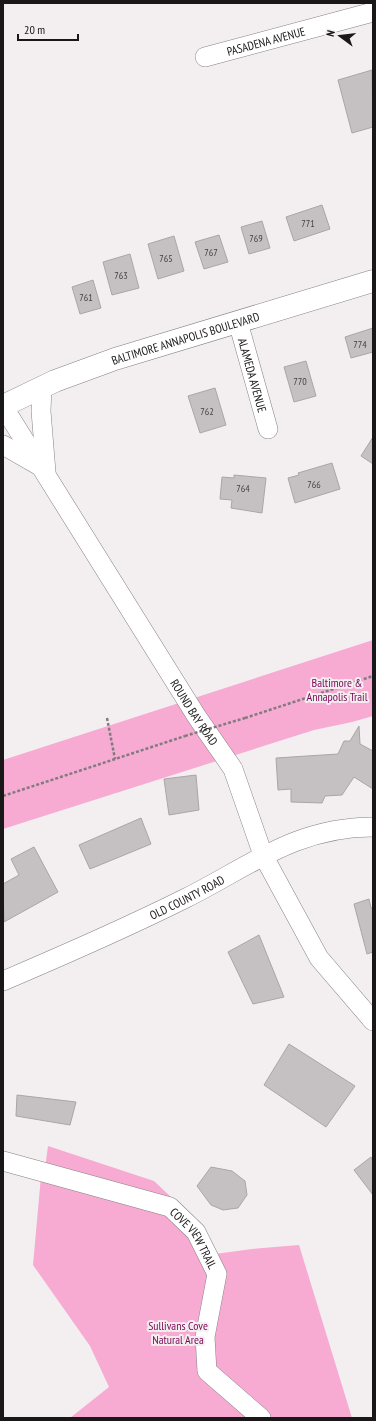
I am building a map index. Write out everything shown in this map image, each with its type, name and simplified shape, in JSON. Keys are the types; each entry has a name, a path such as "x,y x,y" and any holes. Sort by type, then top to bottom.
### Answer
{"street":[{"name":"PASADENA AVENUE","path":"205,57 373,12"},
{"name":"BALTIMORE ANNAPOLIS BOULEVARD","path":"3,406 42,387 113,360 373,282"},
{"name":"ALAMEDA AVENUE","path":"238,322 268,429"},
{"path":"42,387 41,411 44,471"},
{"name":"ROUND BAY ROAD","path":"3,406 197,717 233,769 263,855 319,958 373,1021"},
{"path":"3,445 44,471"},
{"name":"OLD COUNTY ROAD","path":"3,981 186,898 263,855 306,836 357,827 373,827"},
{"name":"COVE VIEW TRAIL","path":"3,1161 170,1208 196,1232 217,1274 205,1337 207,1371 261,1418"}],"path":[{"path":"3,796 373,676"},
{"path":"107,718 115,759"}],"green space":[{"name":"Baltimore & Annapolis Trail","path":"373,640 373,716 314,730 3,829 3,760"},
{"name":"Sullivans Cove Natural Area","path":"48,1146 154,1181 190,1215 215,1254 299,1245 352,1418 70,1418 109,1387 90,1346 33,1265 41,1176 44,1176"}],"building":[{"path":"372,70 373,127 352,133 338,80"},
{"path":"322,205 330,229 294,241 286,217"},
{"path":"262,221 270,248 249,254 241,227"},
{"path":"219,235 228,262 204,269 195,242"},
{"path":"174,236 184,271 158,279 148,244"},
{"path":"130,254 139,288 112,295 103,262"},
{"path":"93,280 101,308 80,314 72,287"},
{"path":"373,328 373,352 351,358 345,337"},
{"path":"306,361 316,396 294,402 284,367"},
{"path":"215,388 226,425 200,433 188,396"},
{"path":"373,437 373,464 361,456"},
{"path":"332,463 340,489 295,503 288,478 299,475 298,473"},
{"path":"234,475 266,478 262,513 231,508 232,500 220,499 222,477 234,478"},
{"path":"359,726 360,744 373,751 373,789 354,777 342,795 325,796 322,803 291,802 291,789 278,790 276,758 338,754 344,741 350,741"},
{"path":"196,775 199,810 169,815 164,779"},
{"path":"141,818 151,844 90,869 79,845"},
{"path":"34,847 58,892 4,922 3,884 19,875 11,859"},
{"path":"369,899 371,908 373,908 373,952 367,954 354,904"},
{"path":"259,935 284,997 253,1004 228,952"},
{"path":"289,1044 355,1086 326,1127 264,1085"},
{"path":"17,1095 76,1102 70,1125 16,1116"},
{"path":"371,1157 373,1161 373,1195 354,1170"},
{"path":"211,1167 232,1171 245,1181 247,1195 238,1208 223,1210 211,1205 197,1186"}]}
